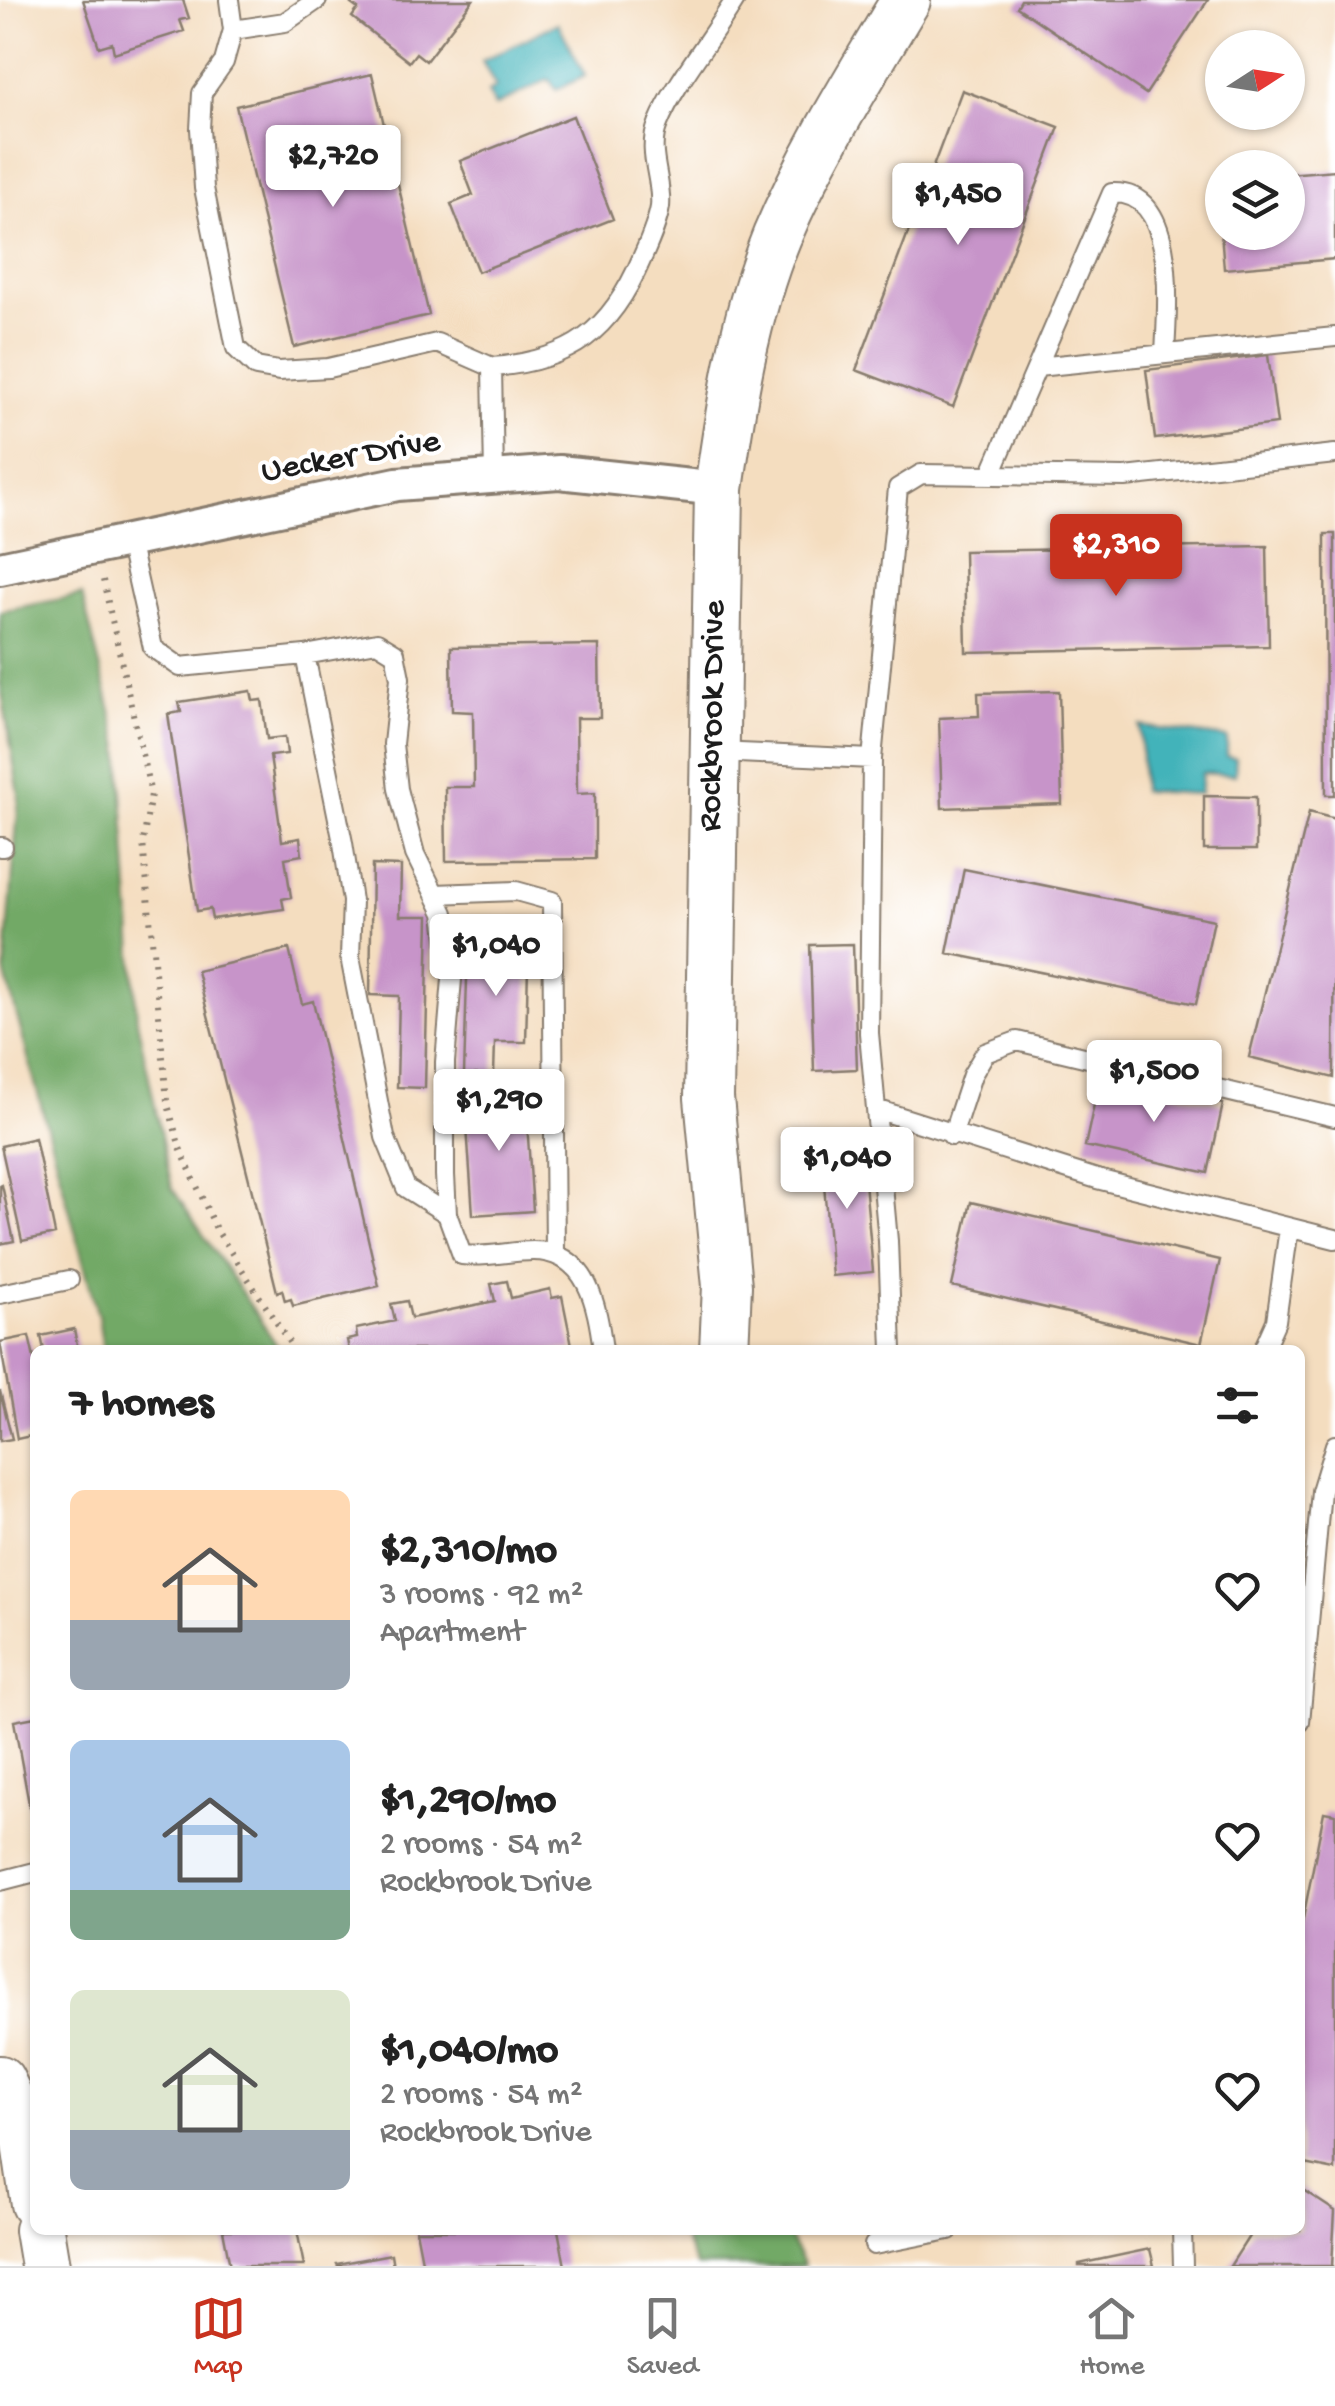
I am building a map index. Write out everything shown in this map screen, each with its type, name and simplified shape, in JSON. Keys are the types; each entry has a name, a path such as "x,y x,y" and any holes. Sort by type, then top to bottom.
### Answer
{"street":[{"name":"Rockbrook Drive","path":"724,1345 723,1224 709,1098 712,752 720,490 740,355 776,239 844,104 906,0"},
{"name":"Uecker Drive","path":"0,568 397,484 559,472 720,490"},
{"path":"0,2080 20,2130 30,2179"},
{"path":"40,2235 45,2266"}],"lane":[{"path":"229,0 234,30 224,62 202,93 204,188 236,348 256,368 279,371 328,368 438,343 492,368 532,364 571,348 618,309 652,236 660,205 652,164 657,125 735,0"},
{"path":"234,30 286,22 317,0"},
{"path":"990,474 1112,192 1130,192 1144,201 1156,220 1164,257 1165,354"},
{"path":"1037,367 1335,336"},
{"path":"492,368 494,477"},
{"path":"892,1345 869,1033 872,760 898,488 921,474 1125,477 1335,454"},
{"path":"128,541 153,648 180,666 305,656 377,642 395,653 400,678 393,744 398,789 416,854 444,913 452,979 445,1062 447,1214 462,1255 487,1258 555,1252 582,1269 602,1345"},
{"path":"305,656 343,843 352,901 350,956 385,1137 406,1188 447,1214"},
{"path":"712,752 872,760"},
{"path":"435,894 516,892 552,901 555,1252"},
{"path":"952,1136 972,1074 985,1054 1017,1042 1335,1117"},
{"path":"876,1109 952,1136 1335,1240"},
{"path":"1266,1345 1276,1321 1289,1228"},
{"path":"0,1294 70,1280"},
{"path":"1305,1635 1320,1491 1335,1445"},
{"path":"0,1881 30,1873"},
{"path":"874,2245 923,2235"},
{"path":"1182,2235 1184,2266"}],"path":[{"path":"94,548 150,794 143,842 166,1101 180,1148 216,1229 291,1345"}],"green space":[{"path":"82,595 120,746 137,1020 172,1188 277,1345 102,1345 98,1316 5,972 19,795 0,682 0,611"},
{"path":"682,2235 788,2235 804,2266 696,2266"}],"water":[{"path":"558,23 585,76 556,90 549,79 495,106 488,92 496,87 482,61"},
{"path":"1140,726 1227,738 1227,756 1236,758 1235,775 1202,773 1200,794 1142,791"}],"building":[{"path":"83,0 183,0 189,18 180,20 184,31 114,53 112,43 99,47"},
{"path":"354,0 473,0 426,61 416,53 409,62 352,17 358,9 351,4"},
{"path":"1021,0 1208,0 1146,94 1017,7"},
{"path":"372,74 429,315 294,347 236,106"},
{"path":"962,90 1059,127 953,407 856,370"},
{"path":"573,116 613,219 478,272 451,204 473,195 460,161"},
{"path":"1335,170 1335,259 1224,269 1222,250 1305,250 1305,173"},
{"path":"1268,355 1277,424 1155,439 1146,370"},
{"path":"1325,534 1335,534 1335,795 1326,795"},
{"path":"1267,546 1269,646 966,652 964,551"},
{"path":"599,645 600,718 576,718 577,794 595,793 595,859 446,861 445,787 474,787 473,712 452,711 451,647"},
{"path":"251,691 253,701 262,700 267,739 285,737 287,754 270,756 282,841 300,838 302,855 285,858 291,897 282,899 284,909 212,919 210,909 197,911 168,714 181,712 179,702"},
{"path":"1059,691 1062,804 942,808 939,718 979,716 978,693"},
{"path":"1204,796 1256,797 1256,850 1204,850"},
{"path":"1309,812 1335,819 1334,1078 1249,1057"},
{"path":"372,865 401,866 400,916 429,916 425,1088 397,1087 399,996 370,995"},
{"path":"964,869 1214,920 1196,1004 947,953"},
{"path":"499,928 529,929 526,1042 495,1042 494,1075 464,1074 468,948 498,949"},
{"path":"853,944 857,1069 814,1071 810,945"},
{"path":"289,949 302,1004 313,1001 379,1286 293,1306 291,1299 285,1301 282,1290 277,1292 197,971"},
{"path":"1100,1077 1223,1104 1208,1173 1085,1146"},
{"path":"525,1093 533,1211 473,1215 465,1097"},
{"path":"35,1138 55,1234 22,1241 1,1146"},
{"path":"862,1148 873,1272 832,1276 821,1151"},
{"path":"0,1186 14,1241 0,1244"},
{"path":"971,1202 1220,1260 1201,1344 952,1286"},
{"path":"507,1281 511,1298 550,1289 552,1298 562,1296 572,1345 348,1345 347,1340 357,1338 356,1329 395,1321 391,1304 407,1301 411,1318 495,1301 491,1284"},
{"path":"74,1329 77,1345 43,1345 41,1336"},
{"path":"29,1336 30,1436 17,1439 0,1342"},
{"path":"0,1391 12,1439 0,1441"},
{"path":"30,1718 30,1809 14,1721"},
{"path":"1324,1812 1335,1814 1335,2170 1305,2164 1305,1909"},
{"path":"1305,2191 1335,2211 1332,2266 1230,2266 1250,2235 1305,2235"},
{"path":"224,2235 298,2235 304,2266 230,2266"},
{"path":"417,2235 559,2235 565,2266 423,2266"},
{"path":"1150,2249 1154,2266 1079,2266 1079,2264"},
{"path":"391,2254 393,2266 337,2264"}]}
